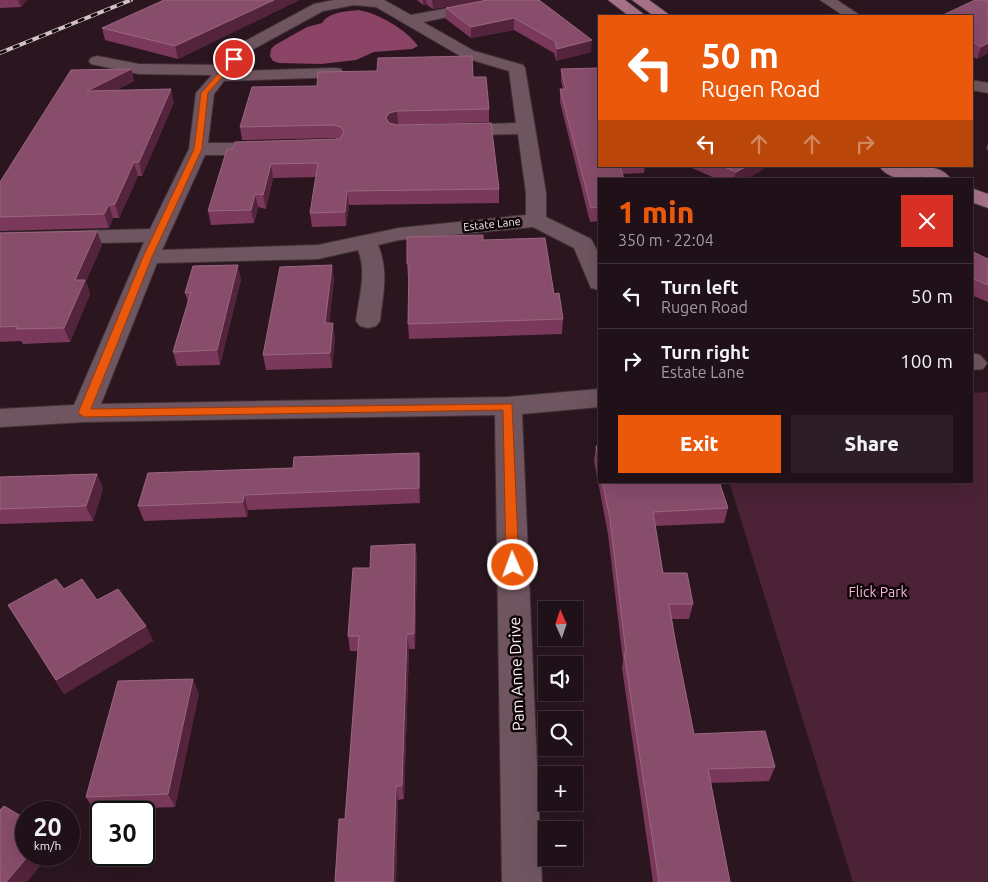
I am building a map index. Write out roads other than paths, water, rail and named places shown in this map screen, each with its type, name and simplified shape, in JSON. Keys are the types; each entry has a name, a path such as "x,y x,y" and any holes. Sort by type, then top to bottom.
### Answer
{"main road":[{"path":"615,0 638,15"},
{"path":"639,0 662,15"},
{"path":"891,167 911,178"},
{"path":"919,167 939,178"},
{"path":"973,195 988,202"},
{"path":"973,210 988,217"}],"street":[{"name":"Estate Lane","path":"84,413 148,257 198,149 205,93 244,48 319,8 354,0 379,3 472,55 517,68 536,192 536,220 398,234 318,252 148,257"},
{"path":"827,0 852,15"},
{"path":"410,20 486,6"},
{"path":"446,60 472,55"},
{"path":"97,61 139,70 222,73 335,73"},
{"path":"438,130 526,128"},
{"path":"198,149 280,148"},
{"path":"536,220 583,244 598,278"},
{"path":"0,239 159,235"},
{"path":"366,242 373,260 374,272 368,321"},
{"path":"0,418 84,413 508,406 598,398"},
{"name":"Pam Anne Drive","path":"508,406 522,882"}],"railway":[{"path":"0,53 131,0"}],"park label":[{"name":"Flick Park","path":"878,592"}]}
